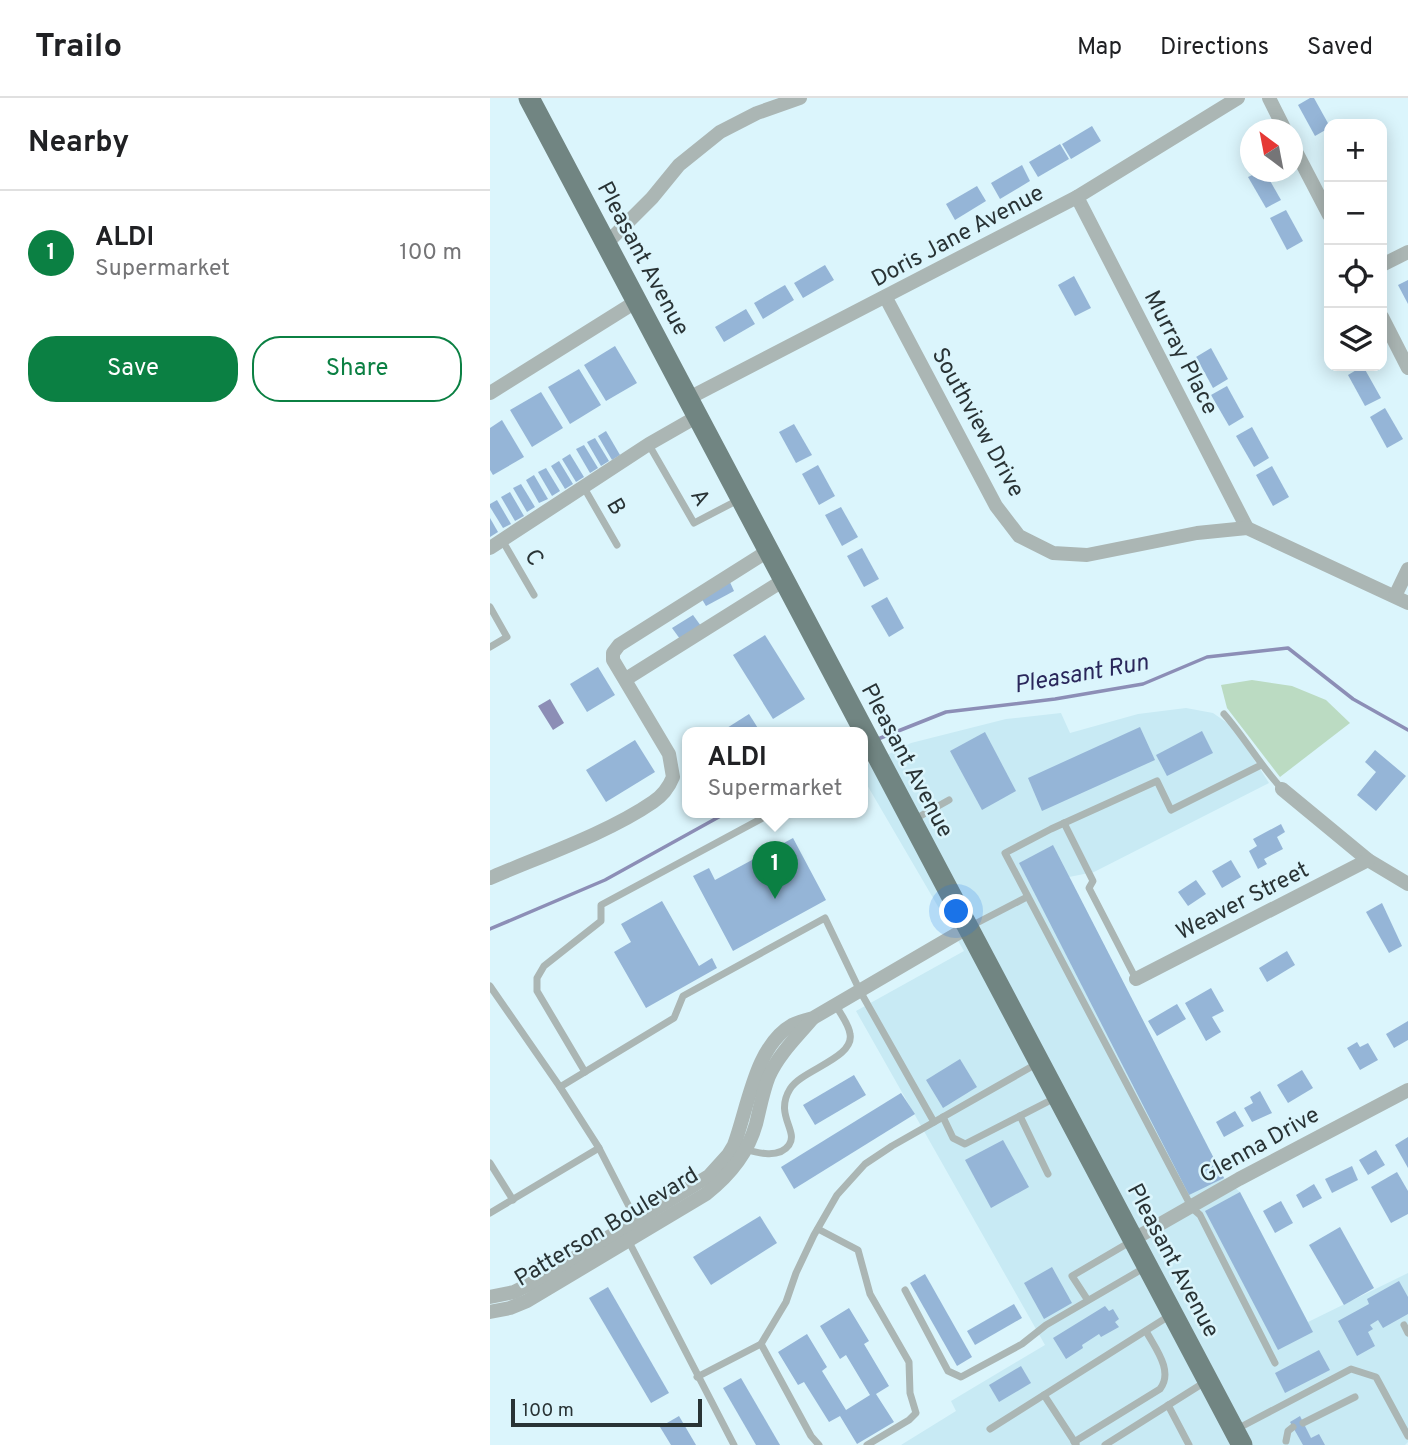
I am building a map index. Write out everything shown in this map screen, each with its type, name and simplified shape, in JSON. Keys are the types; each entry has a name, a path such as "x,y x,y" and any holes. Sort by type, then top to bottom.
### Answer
{"main road":[{"name":"Pleasant Avenue","path":"529,98 862,727"},
{"name":"Pleasant Avenue","path":"868,739 1239,1438"}],"street":[{"path":"607,243 652,198 679,165 720,132 757,113 800,98"},
{"name":"Doris Jane Avenue","path":"496,544 649,444 694,407 886,298 1077,197 1238,98"},
{"path":"1269,98 1280,119"},
{"path":"1303,164 1324,205"},
{"name":"Murray Place","path":"1077,197 1247,528"},
{"path":"1387,262 1408,252"},
{"name":"Southview Drive","path":"886,298 996,506 1020,536 1054,553 1087,555 1197,533 1247,528"},
{"path":"490,393 637,302"},
{"path":"1387,327 1408,368"},
{"path":"1247,528 1401,599 1408,569"},
{"path":"490,878 629,816 655,801 670,784 673,777 669,754 613,660 613,653 619,645 768,551"},
{"path":"626,679 784,580"},
{"path":"1282,789 1367,860 1408,884"},
{"name":"Weaver Street","path":"1136,979 1367,860"},
{"name":"Patterson Boulevard","path":"490,1312 527,1301 640,1227 709,1176 739,1147 760,1065 767,1050 793,1025 813,1018 967,928"},
{"name":"Glenna Drive","path":"1133,1240 1408,1090"},
{"name":"Patterson Boulevard","path":"490,1297 514,1292 625,1236"}],"lane":[{"name":"A","path":"649,444 694,523 741,499"},
{"name":"B","path":"583,486 617,545"},
{"name":"C","path":"496,544 534,594"},
{"path":"490,607 507,637 490,647"},
{"path":"1224,714 1282,789"},
{"path":"1261,765 1171,810 1157,781 1005,853 1192,1208 1200,1215 1275,1363"},
{"path":"911,821 949,800"},
{"path":"584,1072 537,991 537,978 544,966 601,920 601,905 764,818"},
{"path":"1064,823 1093,881 1090,888 1136,979"},
{"path":"967,928 1027,897"},
{"path":"560,1087 674,1018 683,996 824,918 860,991 934,1122"},
{"path":"490,986 599,1148 640,1227"},
{"path":"739,1147 773,1154 782,1152 789,1145 792,1132 783,1115 789,1089 796,1081 840,1054 850,1042 850,1032 836,1005"},
{"path":"697,1377 761,1344 786,1302 796,1273 837,1195 865,1164 1039,1062"},
{"path":"943,1117 953,1138 965,1144 1058,1097"},
{"path":"1020,1116 1048,1174"},
{"path":"490,1213 599,1148"},
{"path":"490,1163 513,1200"},
{"path":"818,1229 850,1244 858,1251 870,1294 909,1362 910,1393 916,1413 867,1445"},
{"path":"625,1236 734,1445"},
{"path":"1087,1299 1072,1276 1133,1240"},
{"path":"905,1290 948,1371 961,1377 1022,1344 1087,1299 1147,1265"},
{"path":"990,1429 1173,1314"},
{"path":"1044,1395 1075,1444 1160,1388 1166,1381 1166,1370 1146,1331"},
{"path":"761,1344 811,1436 819,1445"},
{"path":"1239,1438 1351,1369 1376,1377 1408,1436"},
{"path":"1105,1445 1208,1381"},
{"path":"1303,1423 1355,1397"},
{"path":"1168,1405 1189,1445"},
{"path":"1286,1441 1288,1431 1293,1427"}],"shaded area":[{"path":"1186,708 1213,713 1233,727 1269,783 1094,872 1069,877 1224,1178 1240,1192 1308,1322 1408,1273 1408,1442 1405,1445 901,1445 956,1411 951,1401 1045,1345 856,1011 964,951 868,787 868,764 911,743 1006,719 1061,713 1070,733 1138,714"}],"green space":[{"path":"1252,680 1292,686 1326,700 1350,723 1280,777 1227,708 1221,685"}],"water":[{"path":"550,699 564,723 553,730 538,706"}],"building":[{"path":"1314,98 1326,119 1324,131 1315,136 1298,105"},
{"path":"1092,126 1101,141 1071,159 1062,144"},
{"path":"1060,144 1069,159 1038,177 1029,162"},
{"path":"1022,165 1030,181 1000,199 991,183"},
{"path":"1251,182 1271,182 1281,200 1266,208"},
{"path":"977,186 986,201 955,220 946,204"},
{"path":"1286,210 1303,241 1287,250 1270,218"},
{"path":"825,265 834,280 803,298 794,283"},
{"path":"1074,276 1091,308 1075,316 1058,285"},
{"path":"1408,280 1408,304 1398,285"},
{"path":"785,285 794,300 763,319 754,303"},
{"path":"746,309 755,324 724,342 715,327"},
{"path":"615,346 637,383 606,401 584,365"},
{"path":"1211,348 1228,379 1213,388 1196,357"},
{"path":"579,369 601,405 570,424 548,387"},
{"path":"1355,371 1366,371 1381,398 1365,406 1348,375"},
{"path":"1227,386 1244,417 1229,426 1211,395"},
{"path":"541,392 563,428 532,447 510,410"},
{"path":"1385,408 1403,439 1387,448 1370,417"},
{"path":"502,420 524,457 493,475 490,470 490,428"},
{"path":"794,424 812,455 796,463 779,432"},
{"path":"1252,427 1269,458 1254,467 1236,436"},
{"path":"606,431 620,455 612,460 598,436"},
{"path":"595,438 609,461 601,466 587,442"},
{"path":"584,445 598,468 590,473 576,449"},
{"path":"570,454 584,477 576,482 562,459"},
{"path":"559,461 573,484 565,489 551,466"},
{"path":"818,465 835,496 819,505 802,474"},
{"path":"1272,466 1289,497 1273,506 1256,475"},
{"path":"546,468 560,491 552,496 538,472"},
{"path":"534,475 548,499 539,503 526,480"},
{"path":"521,484 535,507 527,512 513,488"},
{"path":"510,492 524,516 515,521 501,497"},
{"path":"497,500 511,524 503,528 490,507 490,504"},
{"path":"841,507 858,537 842,546 825,515"},
{"path":"490,518 498,532 490,537"},
{"path":"862,548 879,579 864,587 847,556"},
{"path":"729,580 734,591 706,606 700,596"},
{"path":"887,597 904,628 889,637 871,606"},
{"path":"693,615 701,626 680,639 672,628"},
{"path":"765,635 805,699 773,719 733,655"},
{"path":"598,667 615,695 587,712 570,684"},
{"path":"749,714 757,727 728,727"},
{"path":"1140,727 1155,760 1042,811 1028,778"},
{"path":"1202,731 1213,753 1167,776 1156,755"},
{"path":"985,732 1016,791 982,810 950,751"},
{"path":"635,740 655,772 606,802 586,770"},
{"path":"1375,750 1406,776 1376,811 1357,795 1376,772 1365,762"},
{"path":"1281,824 1285,832 1277,837 1283,849 1264,859 1267,864 1258,869 1249,851 1257,846 1253,839"},
{"path":"793,838 826,900 733,951 693,876 709,868 715,880"},
{"path":"1053,845 1224,1178 1189,1195 1019,863"},
{"path":"1231,860 1241,877 1222,888 1212,871"},
{"path":"1196,880 1206,894 1188,906 1178,892"},
{"path":"662,901 699,966 712,958 717,968 646,1008 614,952 631,942 621,924"},
{"path":"1382,903 1402,946 1389,953 1366,912"},
{"path":"1287,951 1295,965 1267,982 1259,968"},
{"path":"1211,988 1224,1011 1212,1017 1221,1032 1206,1041 1185,1003"},
{"path":"1177,1004 1186,1019 1157,1036 1148,1021"},
{"path":"1408,1021 1408,1040 1394,1048 1386,1034"},
{"path":"1357,1042 1360,1047 1368,1043 1378,1060 1360,1070 1347,1048"},
{"path":"960,1059 977,1087 943,1108 926,1080"},
{"path":"1302,1070 1313,1088 1288,1103 1277,1085"},
{"path":"854,1075 866,1095 815,1125 803,1105"},
{"path":"1260,1091 1272,1113 1252,1122 1244,1108 1253,1103 1250,1097"},
{"path":"901,1093 915,1114 794,1189 781,1167"},
{"path":"1235,1111 1244,1126 1224,1137 1216,1122"},
{"path":"1408,1137 1408,1168 1395,1145"},
{"path":"1003,1140 1029,1187 991,1208 965,1160"},
{"path":"1376,1150 1385,1165 1368,1175 1359,1160"},
{"path":"1352,1166 1358,1180 1332,1193 1325,1179"},
{"path":"1397,1172 1408,1191 1408,1214 1391,1223 1371,1187"},
{"path":"1314,1184 1322,1198 1303,1208 1296,1195"},
{"path":"1240,1192 1313,1332 1278,1350 1205,1211"},
{"path":"1281,1201 1293,1223 1275,1233 1263,1211"},
{"path":"760,1216 777,1243 711,1285 693,1257"},
{"path":"1340,1227 1374,1288 1344,1305 1309,1245"},
{"path":"1052,1267 1072,1303 1044,1319 1024,1283"},
{"path":"925,1274 972,1357 957,1366 910,1283"},
{"path":"1399,1281 1408,1297 1408,1314 1383,1328 1378,1320 1370,1325 1373,1329 1368,1332 1375,1346 1357,1356 1338,1321 1369,1304 1367,1299"},
{"path":"608,1287 669,1393 651,1403 589,1298"},
{"path":"1014,1304 1022,1318 975,1345 967,1331"},
{"path":"1105,1306 1109,1311 1113,1309 1119,1319 1115,1322 1119,1327 1101,1337 1099,1334 1066,1359 1053,1338"},
{"path":"849,1308 869,1341 864,1344 889,1386 876,1394 894,1422 857,1444 840,1416 829,1422 804,1382 798,1385 778,1352 807,1334 827,1367 822,1371 846,1410 870,1395 846,1355 840,1359 820,1326"},
{"path":"1319,1350 1330,1370 1285,1393 1275,1373"},
{"path":"1021,1366 1031,1383 999,1402 989,1385"},
{"path":"741,1378 780,1445 756,1445 723,1388"},
{"path":"679,1416 696,1445 671,1445 660,1427"},
{"path":"1300,1416 1311,1438 1319,1434 1325,1445 1303,1445 1290,1422"}],"waterway":[{"name":"Pleasant Run","path":"878,739 946,712 1055,699 1143,684 1207,657 1288,648 1353,699 1408,730"},
{"name":"Pleasant Run","path":"490,929 605,880 717,818"}],"place":[{"name":"ALDI","path":"775,899"}]}
